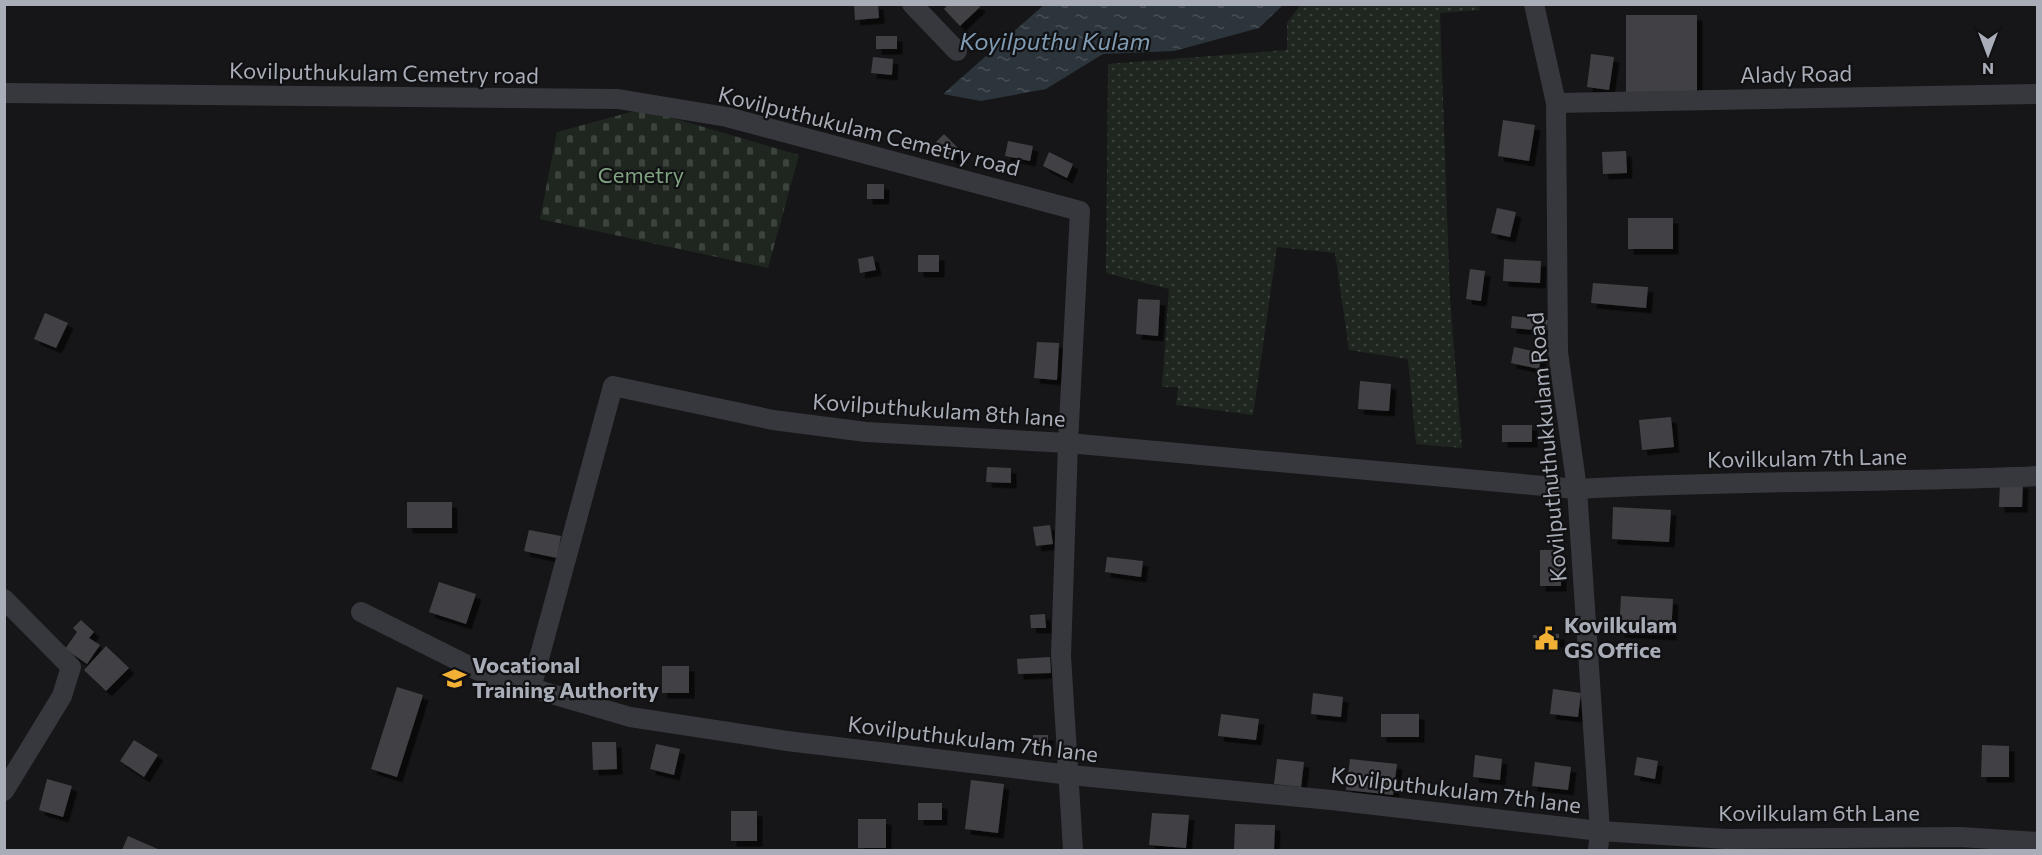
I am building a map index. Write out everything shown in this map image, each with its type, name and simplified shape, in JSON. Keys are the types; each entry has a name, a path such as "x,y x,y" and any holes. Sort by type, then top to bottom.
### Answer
{"street":[{"path":"912,4 957,51"},
{"name":"Kovilputhuthukkulam Road","path":"1534,4 1556,103 1558,352 1576,489 1600,831 1598,850"},
{"name":"Kovilputhukulam Cemetry road","path":"4,93 618,99 727,117 881,156 1080,211 1068,443 1061,657 1074,850"},
{"name":"Alady Road","path":"1556,103 2037,94"},
{"name":"Kovilputhukulam 8th lane","path":"531,688 613,386 773,420 866,432 1068,443 1576,489"},
{"name":"Kovilkulam 7th Lane","path":"1576,489 1661,484 1831,483 2037,476"},
{"path":"4,599 70,667 62,696 4,791"},
{"name":"Kovilputhukulam 7th lane","path":"361,612 487,675 630,717 787,741 1070,776 1331,800 1600,831"},
{"name":"Kovilkulam 6th Lane","path":"1600,831 1725,839 1960,837 2037,842"}],"green space":[{"path":"1301,4 1479,5 1480,10 1440,13 1450,299 1462,448 1416,444 1408,359 1349,350 1335,253 1277,247 1253,415 1176,405 1178,387 1162,387 1169,289 1106,273 1108,64 1287,50 1287,23"},
{"name":"Cemetry","path":"642,109 799,155 768,268 540,219 557,132"}],"water":[{"name":"Koyilputhu Kulam","path":"1045,4 1283,5 1259,28 1174,51 1103,54 1046,89 981,101 943,94"}],"building":[{"path":"854,4 878,4 879,18 855,20"},
{"path":"948,4 978,4 980,7 960,26 944,9"},
{"path":"1626,15 1697,15 1697,98 1626,98"},
{"path":"876,36 897,36 897,49 876,49"},
{"path":"1591,54 1614,57 1609,90 1587,87"},
{"path":"873,57 893,59 892,75 871,73"},
{"path":"1503,120 1535,125 1529,161 1498,156"},
{"path":"944,134 960,150 952,159 936,142"},
{"path":"1008,141 1033,146 1030,161 1005,156"},
{"path":"1626,151 1627,173 1603,174 1602,152"},
{"path":"1049,152 1073,164 1067,178 1043,166"},
{"path":"867,184 884,184 884,199 867,199"},
{"path":"1497,208 1516,212 1510,237 1491,233"},
{"path":"1628,218 1673,218 1673,249 1628,249"},
{"path":"918,255 939,255 939,272 918,272"},
{"path":"873,256 876,270 860,273 858,259"},
{"path":"1504,259 1541,261 1540,283 1503,281"},
{"path":"1470,269 1485,271 1481,301 1466,299"},
{"path":"1593,283 1648,287 1646,308 1591,303"},
{"path":"1138,299 1160,300 1158,336 1136,334"},
{"path":"45,313 68,323 56,348 34,339"},
{"path":"1512,316 1548,320 1547,331 1511,328"},
{"path":"1037,342 1059,343 1057,380 1034,378"},
{"path":"1514,347 1542,353 1539,369 1511,363"},
{"path":"1360,381 1391,384 1389,411 1358,409"},
{"path":"1671,417 1674,447 1642,450 1639,420"},
{"path":"1502,425 1532,425 1532,442 1502,442"},
{"path":"987,467 1011,468 1011,483 986,482"},
{"path":"2000,483 2023,483 2022,507 1999,507"},
{"path":"407,502 452,502 452,528 407,528"},
{"path":"1613,507 1671,510 1669,542 1612,539"},
{"path":"1050,525 1053,544 1036,546 1033,527"},
{"path":"529,530 561,536 557,558 524,551"},
{"path":"1540,550 1561,550 1561,586 1540,586"},
{"path":"1107,557 1143,561 1141,577 1105,572"},
{"path":"439,582 476,594 466,624 429,612"},
{"path":"1621,596 1673,599 1671,635 1619,632"},
{"path":"1045,614 1046,628 1031,628 1030,615"},
{"path":"81,620 94,632 89,638 100,645 87,664 65,649 77,632 73,628"},
{"name":"Kovilkulam GS Office","path":"1559,634 1559,642 1533,643 1533,635"},
{"path":"106,646 129,668 106,691 84,670"},
{"path":"1050,657 1051,673 1018,674 1017,659"},
{"path":"662,666 689,666 689,693 662,693"},
{"path":"397,687 423,695 397,777 371,769"},
{"path":"1553,689 1581,693 1578,717 1550,714"},
{"path":"1313,693 1343,697 1341,717 1311,714"},
{"path":"1221,714 1259,719 1256,740 1218,736"},
{"path":"1381,714 1419,714 1419,737 1381,737"},
{"path":"1033,735 1048,735 1048,747 1033,747"},
{"path":"134,740 158,755 144,777 120,761"},
{"path":"592,742 616,742 617,769 593,770"},
{"path":"656,744 680,749 674,775 650,769"},
{"path":"1982,745 2009,746 2009,777 1981,777"},
{"path":"1475,755 1502,759 1500,780 1473,777"},
{"path":"1637,757 1658,761 1655,779 1634,775"},
{"path":"1277,759 1304,762 1301,787 1274,784"},
{"path":"1350,759 1397,764 1393,795 1346,790"},
{"path":"1535,762 1571,767 1568,790 1532,786"},
{"path":"47,779 72,786 63,817 39,810"},
{"path":"971,780 1004,784 998,833 965,829"},
{"path":"918,803 942,803 942,820 918,820"},
{"path":"731,811 757,811 757,841 731,841"},
{"path":"1152,813 1189,815 1186,848 1149,845"},
{"path":"858,819 886,819 886,848 858,848"},
{"path":"1235,824 1275,825 1274,850 1234,850"},
{"path":"128,836 160,850 122,850"}],"place":[{"name":"Kovilkulam GS Office","path":"1546,638"},
{"name":"Vocational Training Authority","path":"454,678"}]}
